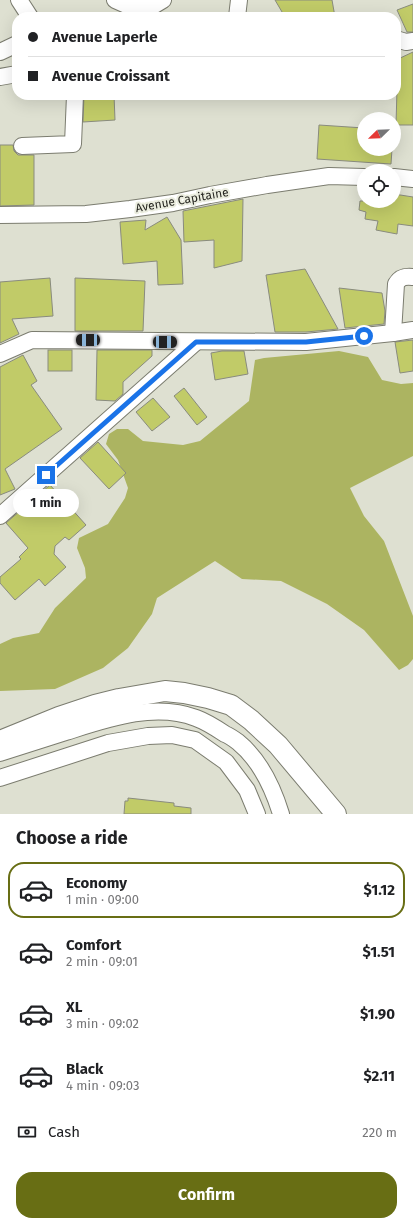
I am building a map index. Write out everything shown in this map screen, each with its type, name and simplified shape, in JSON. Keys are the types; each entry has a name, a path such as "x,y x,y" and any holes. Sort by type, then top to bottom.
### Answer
{"main road":[{"path":"0,741 59,717 95,705 120,699 165,692 184,693 208,698 231,706 252,720 278,745 336,814"}],"street":[{"path":"19,0 27,12"},
{"path":"116,0 133,8 153,6 164,0"},
{"path":"238,12 239,0"},
{"path":"401,40 406,42 413,41"},
{"path":"0,52 12,46"},
{"path":"0,77 12,75"},
{"path":"22,146 73,144 75,100"},
{"name":"Avenue Capitaine","path":"0,215 86,214 173,203 267,185 329,176 357,177"},
{"path":"401,178 413,179"},
{"path":"393,333 396,284 399,279 403,277 413,277"},
{"path":"0,354 32,340 306,342 413,330"},
{"path":"0,516 196,342"},
{"path":"0,753 108,718 141,712 172,712 195,717 212,725 239,742 255,760 270,783 281,814"},
{"path":"0,778 108,743 148,736 172,735 195,740 226,762 247,790 257,814"}],"green space":[{"path":"339,351 368,357 382,380 401,384 413,383 413,456 350,488 364,516 384,541 413,616 413,659 408,665 399,670 364,630 327,604 281,581 242,579 215,561 157,598 152,614 128,648 103,668 55,689 0,691 0,644 13,638 39,633 55,608 86,578 85,568 77,548 79,538 108,524 125,498 128,488 118,460 106,444 109,434 117,429 128,429 143,441 183,445 200,441 249,401 255,360"}],"building":[{"path":"275,0 332,0 334,12 282,12"},
{"path":"413,4 413,32 407,32 401,19 401,12 398,12 397,10"},
{"path":"413,52 413,125 401,125 401,112 396,112 397,100 401,100 401,58"},
{"path":"84,100 114,100 115,120 83,122"},
{"path":"319,125 357,128 357,156 392,156 391,164 317,159"},
{"path":"0,145 13,145 14,151 18,155 34,155 34,205 0,206"},
{"path":"401,195 413,197 413,226 398,224 397,234 376,230 378,221 365,219 366,212 359,210 359,208 401,208"},
{"path":"243,199 242,261 214,268 214,240 184,242 183,211"},
{"path":"167,217 181,240 183,284 158,285 157,261 123,264 120,222 146,220 145,230"},
{"path":"305,269 338,329 306,332 275,332 266,275"},
{"path":"50,278 53,316 12,319 19,334 0,343 0,282"},
{"path":"75,278 145,281 143,331 75,331"},
{"path":"339,288 382,293 385,311 384,324 345,328"},
{"path":"413,340 413,371 400,373 395,342"},
{"path":"48,350 72,350 72,371 48,371"},
{"path":"97,350 152,350 152,356 123,382 123,394 115,401 96,400"},
{"path":"222,351 244,351 248,374 215,380 211,353"},
{"path":"23,355 37,381 31,385 62,429 5,469 15,489 0,495 0,367"},
{"path":"184,388 207,417 197,425 174,396"},
{"path":"153,398 170,417 152,431 136,412"},
{"path":"98,442 126,473 109,489 80,458"},
{"path":"50,485 86,525 69,540 65,537 55,546 54,554 66,567 45,586 39,579 15,600 0,583 0,577 21,559 19,557 28,548 6,523"},
{"path":"128,798 174,803 174,806 191,808 191,814 124,814 125,801 128,801"}],"route":[{"path":"46,475 196,342 306,342 364,336"}]}
